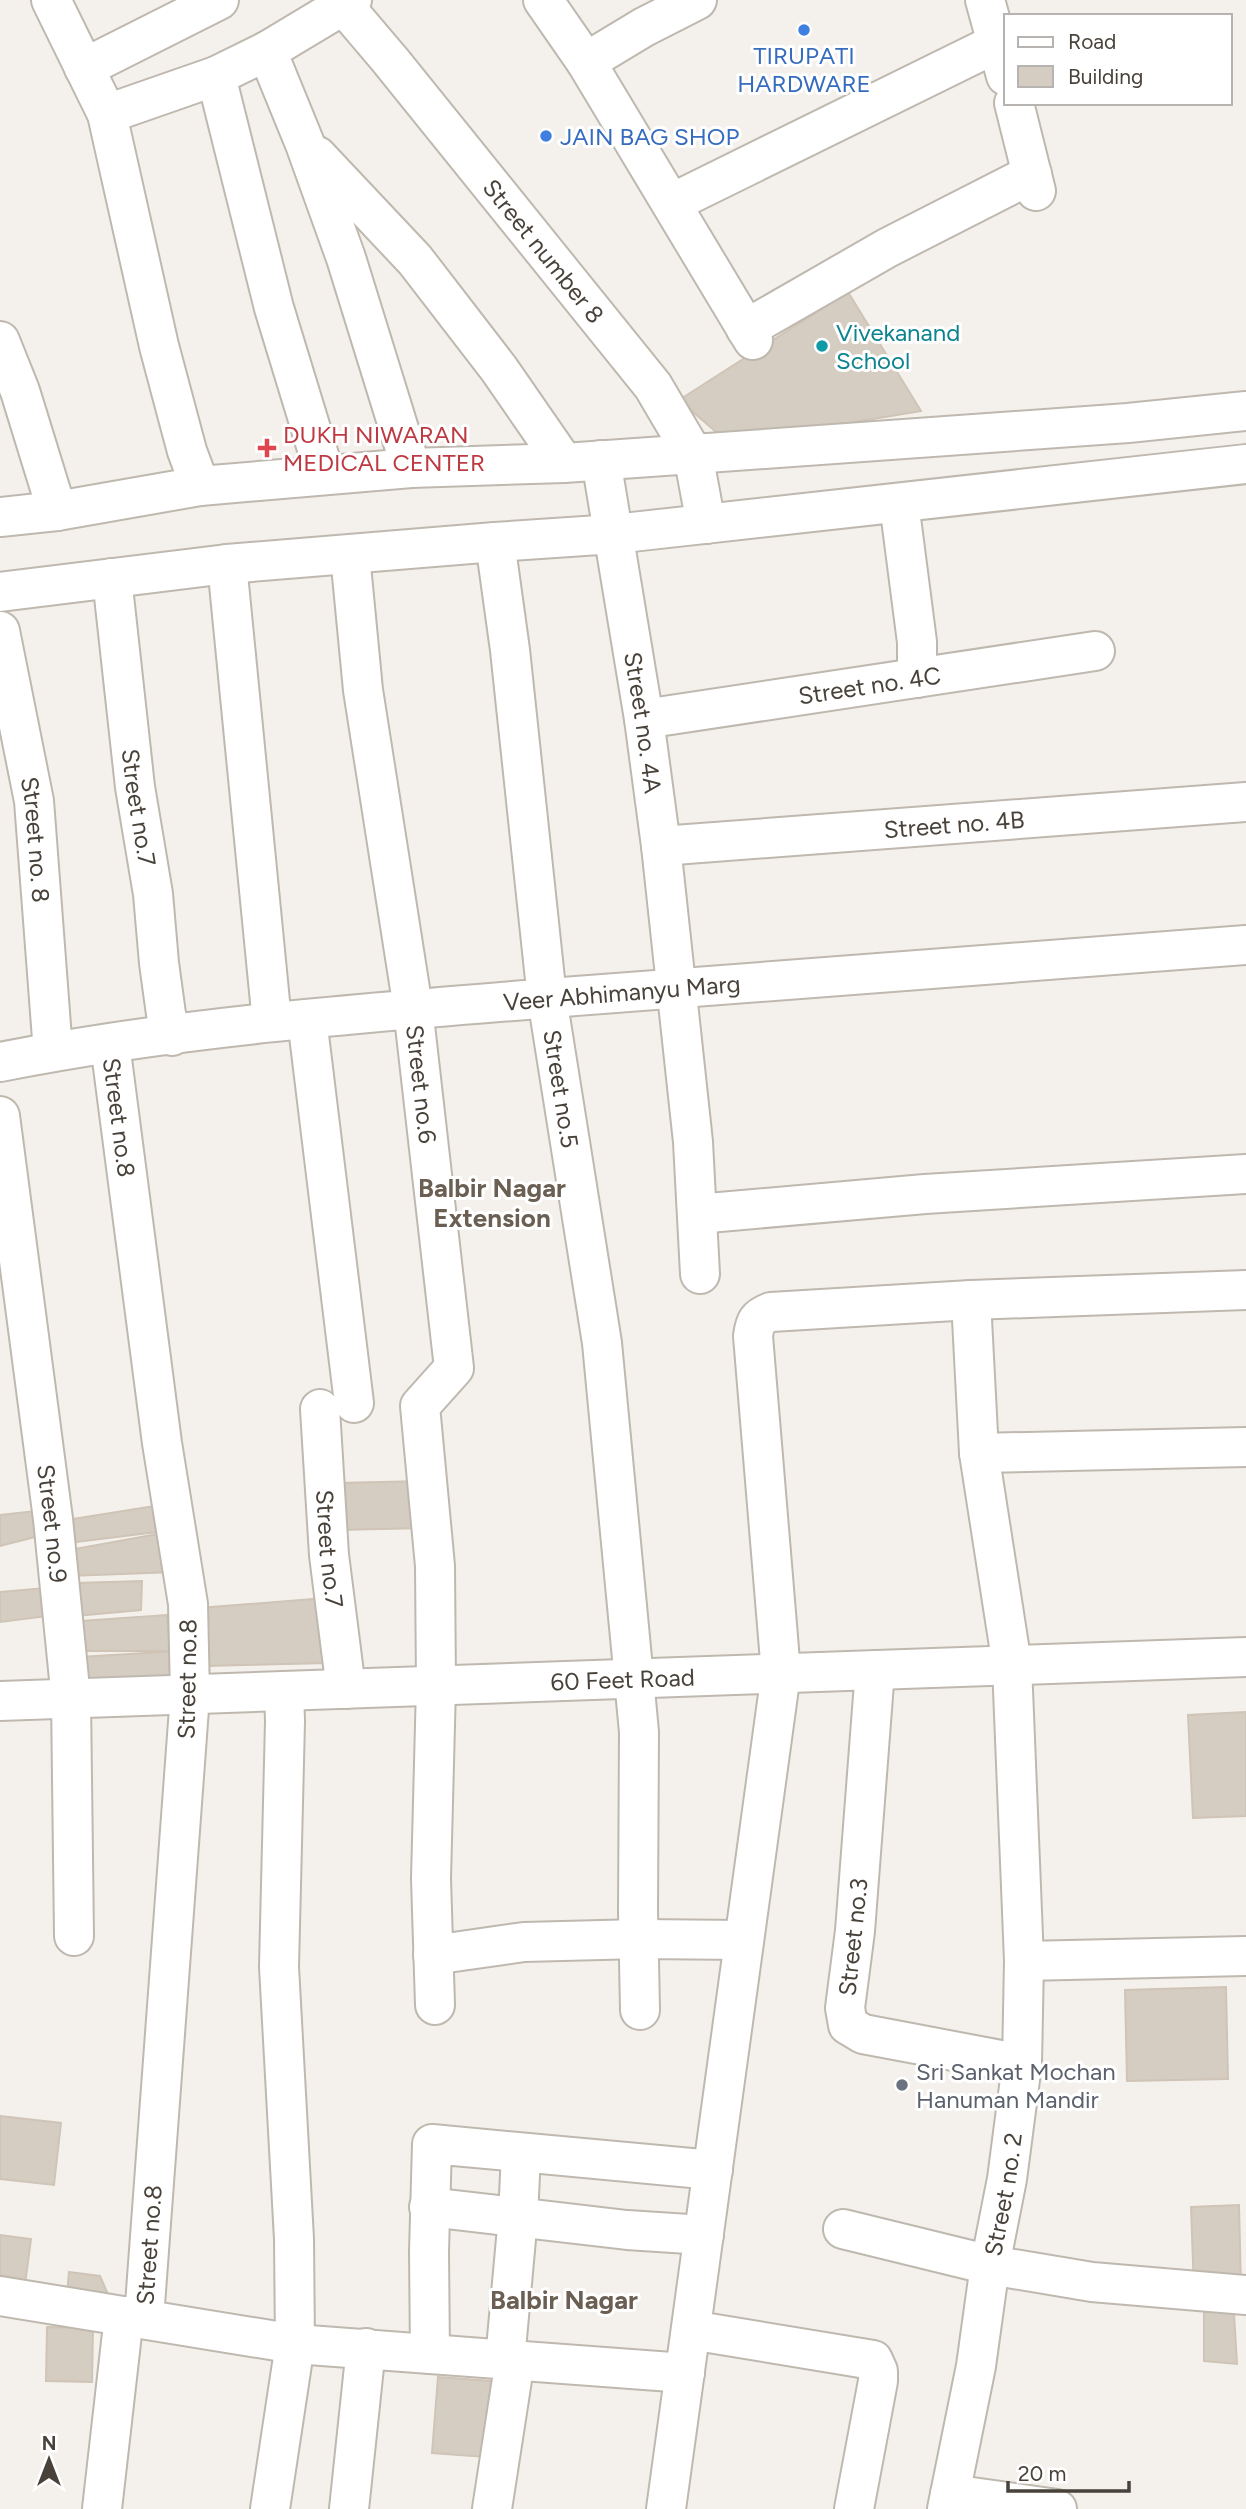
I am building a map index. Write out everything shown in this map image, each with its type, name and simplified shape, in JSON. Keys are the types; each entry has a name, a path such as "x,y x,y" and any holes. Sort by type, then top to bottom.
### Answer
{"street":[{"path":"51,0 107,114 159,346 187,452 200,486"},
{"path":"84,68 156,13 219,0"},
{"path":"543,0 586,62 750,335 887,248 1034,182 1015,105"},
{"path":"586,62 644,27 697,0"},
{"path":"671,203 1002,59 985,0"},
{"path":"107,114 216,76 267,51 345,2"},
{"name":"Street number 8","path":"345,2 653,386 693,454 706,524"},
{"path":"267,51 306,144 346,258 411,468"},
{"path":"216,76 274,308 325,475"},
{"path":"306,144 415,260 499,369 582,461"},
{"path":"0,341 20,391 57,511"},
{"path":"0,517 57,511 200,486 325,475 693,454 1114,424 1246,411"},
{"name":"Street no. 4A","path":"582,461 614,534 644,719 662,846 693,1142 700,1274"},
{"path":"0,592 227,564 614,534 1246,464"},
{"path":"899,503 917,642 917,678"},
{"name":"Street no.5","path":"495,542 510,650 547,998 602,1343 639,1732 640,2010"},
{"name":"Street no.6","path":"350,555 363,690 413,1007 454,1368 420,1406 435,1566 436,1686 431,1879 435,2005"},
{"name":"Street no.7","path":"227,564 290,1021 337,1406 329,1555 346,1689"},
{"name":"Street no.7","path":"112,578 135,787 153,894 166,1014 172,1036"},
{"name":"Street no. 8","path":"0,631 34,801 53,1052"},
{"name":"Street no. 4C","path":"644,719 1095,651"},
{"name":"Street no. 4B","path":"662,846 1246,802"},
{"name":"Veer Abhimanyu Marg","path":"0,1062 110,1044 413,1007 1246,944"},
{"name":"Street no.8","path":"102,2509 134,2317 190,1695 188,1604 162,1443 110,1044"},
{"name":"Street no.9","path":"0,1116 53,1519 71,1699 74,1936"},
{"path":"697,1214 925,1194 1246,1174"},
{"path":"666,2509 780,1673 753,1336 755,1324 760,1316 771,1312 971,1300 1246,1290"},
{"name":"Street no. 2","path":"949,2501 976,2366 990,2265 1007,2179 1022,2064 1024,1961 1012,1665 979,1453 971,1300"},
{"path":"979,1453 1246,1447"},
{"name":"60 Feet Road","path":"0,1701 1246,1657"},
{"name":"Street no.3","path":"876,1670 855,1931 845,2008 848,2025 863,2034 1022,2064"},
{"path":"270,2509 295,2344 294,2239 279,1968 284,1691"},
{"path":"433,1955 524,1942 744,1940"},
{"path":"1024,1961 1246,1956 1246,1985"},
{"path":"430,2354 429,2207 432,2144 713,2170"},
{"path":"492,2509 510,2360 521,2153"},
{"path":"429,2207 627,2230 704,2235"},
{"path":"843,2229 990,2265 1092,2282 1246,2295"},
{"path":"0,2296 295,2344 685,2372"},
{"path":"691,2330 873,2360 878,2371 878,2381 855,2509"},
{"path":"349,2509 366,2348"},
{"path":"949,2501 1057,2509"}],"building":[{"name":"Vivekanand School","path":"848,292 921,411 729,443 679,400"},
{"path":"424,1481 425,1528 338,1530 337,1483"},
{"path":"155,1506 156,1532 69,1543 66,1520"},
{"path":"35,1511 39,1536 0,1546 0,1515"},
{"path":"169,1532 174,1572 69,1576 69,1550"},
{"path":"142,1581 141,1610 76,1616 76,1583"},
{"path":"45,1588 48,1616 0,1622 0,1592"},
{"path":"325,1598 328,1663 205,1666 199,1608"},
{"path":"167,1615 170,1651 83,1651 81,1621"},
{"path":"178,1651 178,1691 81,1693 80,1657"},
{"path":"1246,1712 1246,1816 1193,1818 1188,1715"},
{"path":"1226,1987 1228,2079 1127,2081 1125,1990"},
{"path":"0,2116 61,2123 54,2185 0,2179"},
{"path":"1239,2205 1241,2288 1194,2290 1191,2207"},
{"path":"0,2235 31,2239 24,2292 0,2289"},
{"path":"69,2272 100,2276 110,2299 66,2304"},
{"path":"1204,2306 1234,2313 1237,2364 1204,2361"},
{"path":"47,2327 93,2328 92,2382 46,2381"},
{"path":"438,2377 491,2381 486,2457 432,2453"}],"place":[{"name":"TIRUPATI HARDWARE","path":"804,30"},
{"name":"JAIN BAG SHOP","path":"546,136"},
{"name":"Vivekanand School","path":"822,346"},
{"name":"DUKH NIWARAN MEDICAL CENTER","path":"267,448"},
{"name":"Sri Sankat Mochan Hanuman Mandir","path":"902,2085"}],"district":[{"name":"Balbir Nagar Extension","path":"492,1203"},
{"name":"Balbir Nagar","path":"564,2300"}]}
